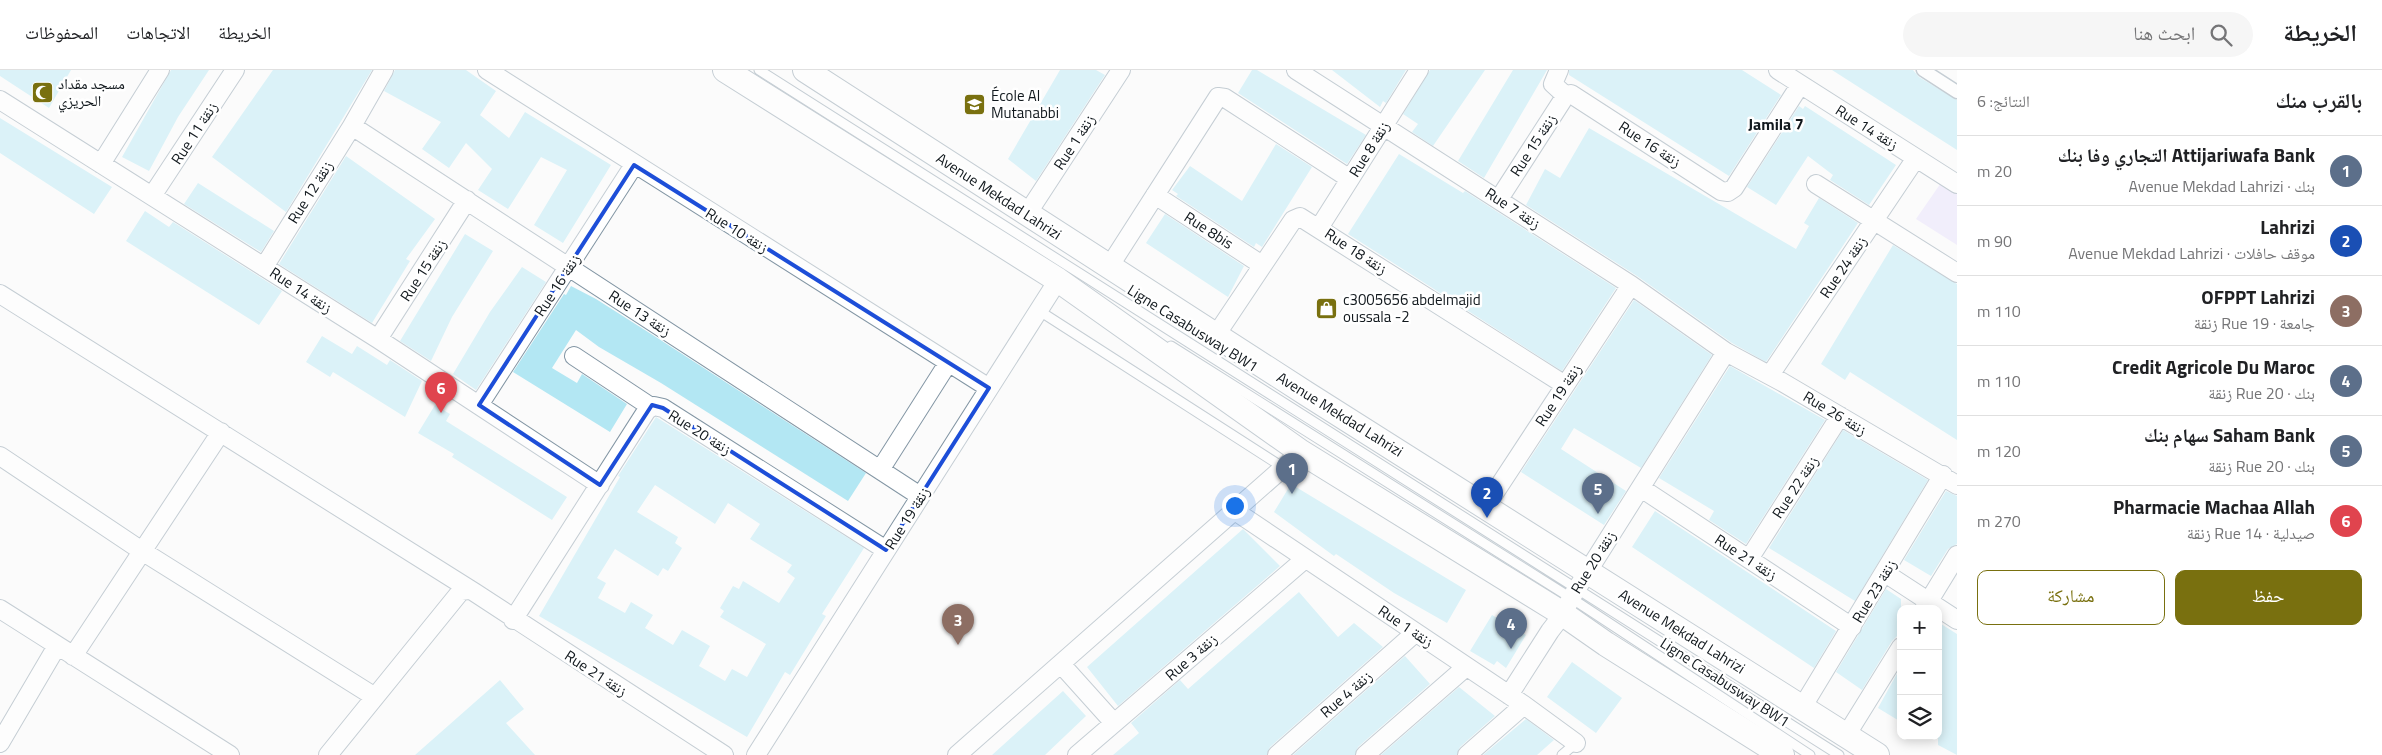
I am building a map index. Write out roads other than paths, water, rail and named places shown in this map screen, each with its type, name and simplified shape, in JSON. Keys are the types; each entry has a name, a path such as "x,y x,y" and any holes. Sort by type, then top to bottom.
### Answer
{"main road":[{"name":"Avenue Mekdad Lahrizi","path":"724,70 1058,280 1301,452 1574,593 1803,706 1843,745 1877,755"},
{"name":"Avenue Mekdad Lahrizi","path":"805,70 1109,267 1486,506 1574,593 1606,644 1782,755"}],"street":[{"path":"101,164 160,70"},
{"name":"Rue 11 زنقة","path":"152,196 235,70"},
{"name":"Rue 10 زنقة","path":"487,70 634,165 989,388"},
{"name":"Rue 1 زنقة","path":"1028,214 1121,70"},
{"name":"Rue 7 زنقة","path":"1296,70 1631,285 1726,352"},
{"name":"Rue 8 زنقة","path":"1319,228 1419,70"},
{"path":"1559,70 1553,84 1568,95"},
{"name":"Rue 14 زنقة","path":"1778,70 1957,184"},
{"path":"1923,70 1957,92"},
{"name":"Rue 12 زنقة","path":"264,267 356,129 376,73"},
{"name":"Rue 16 زنقة","path":"1568,95 1721,190 1728,192 1734,188 1800,85"},
{"name":"Rue 15 زنقة","path":"1499,199 1568,95"},
{"path":"1109,267 1216,99 1220,96 1350,179"},
{"name":"Rue 14 زنقة","path":"0,100 378,339 600,485"},
{"name":"Rue 13 زنقة","path":"356,129 920,496"},
{"name":"Rue 24 زنقة","path":"1770,375 1916,158"},
{"name":"Rue 16 زنقة","path":"480,405 634,165"},
{"path":"1816,184 1957,273"},
{"name":"Rue 8bis","path":"1155,195 1262,265"},
{"name":"Rue 15 زنقة","path":"378,339 467,200"},
{"name":"Rue 18 زنقة","path":"1262,265 1293,220 1303,217 1565,385"},
{"path":"1216,335 1262,265"},
{"name":"Rue 19 زنقة","path":"756,755 1058,280"},
{"name":"Rue 19 زنقة","path":"1486,506 1631,285"},
{"name":"Rue 21 زنقة","path":"0,294 221,432 724,755"},
{"name":"Rue 20 زنقة","path":"1467,755 1516,700 1550,630 1726,352"},
{"name":"Rue 26 زنقة","path":"1726,352 1770,375 1950,480"},
{"path":"574,356 651,407"},
{"path":"880,470 948,362"},
{"name":"Rue 20 زنقة","path":"513,620 651,407 663,408 886,550"},
{"name":"Rue 22 زنقة","path":"1749,559 1840,416"},
{"path":"73,656 221,432"},
{"path":"957,755 1301,452"},
{"path":"0,456 142,551 375,697"},
{"name":"Rue 23 زنقة","path":"1803,706 1885,573 1950,480"},
{"name":"Rue 21 زنقة","path":"1641,488 1852,627"},
{"name":"Rue 1 زنقة","path":"1235,511 1516,700 1576,743"},
{"path":"1885,573 1926,605 1957,555"},
{"name":"Rue 3 زنقة","path":"1077,755 1305,559"},
{"path":"328,755 461,591 468,590"},
{"path":"0,609 230,755"},
{"path":"1942,613 1957,620"},
{"name":"Rue 4 زنقة","path":"1277,755 1416,633"},
{"path":"0,743 58,646"},
{"path":"1843,745 1899,650"},
{"path":"1061,664 1114,723"},
{"path":"1365,755 1466,667"}],"lane":[{"name":"Ligne Casabusway BW1","path":"739,70 1146,330"},
{"name":"Ligne Casabusway BW1","path":"759,70 1574,593 1810,755"},
{"path":"1038,310 1284,468"},
{"name":"Ligne Casabusway BW1","path":"1163,341 1574,593 1843,745"},
{"path":"1562,755 1576,743"}],"place":[{"name":"مسجد مقداد الحريزي","path":"42,92"},
{"name":"École Al Mutanabbi","path":"975,104"},
{"name":"c3005656 abdelmajid oussala -2","path":"1327,308"},
{"name":"Pharmacie Machaa Allah","path":"441,413"},
{"name":"Attijariwafa Bank التجاري وفا بنك","path":"1292,494"},
{"name":"Saham Bank سهام بنك","path":"1598,514"},
{"name":"Lahrizi","path":"1487,518"},
{"name":"OFPPT Lahrizi","path":"958,645"},
{"name":"Credit Agricole Du Maroc","path":"1511,649"}],"district":[{"name":"Jamila 7","path":"1776,124"}]}
